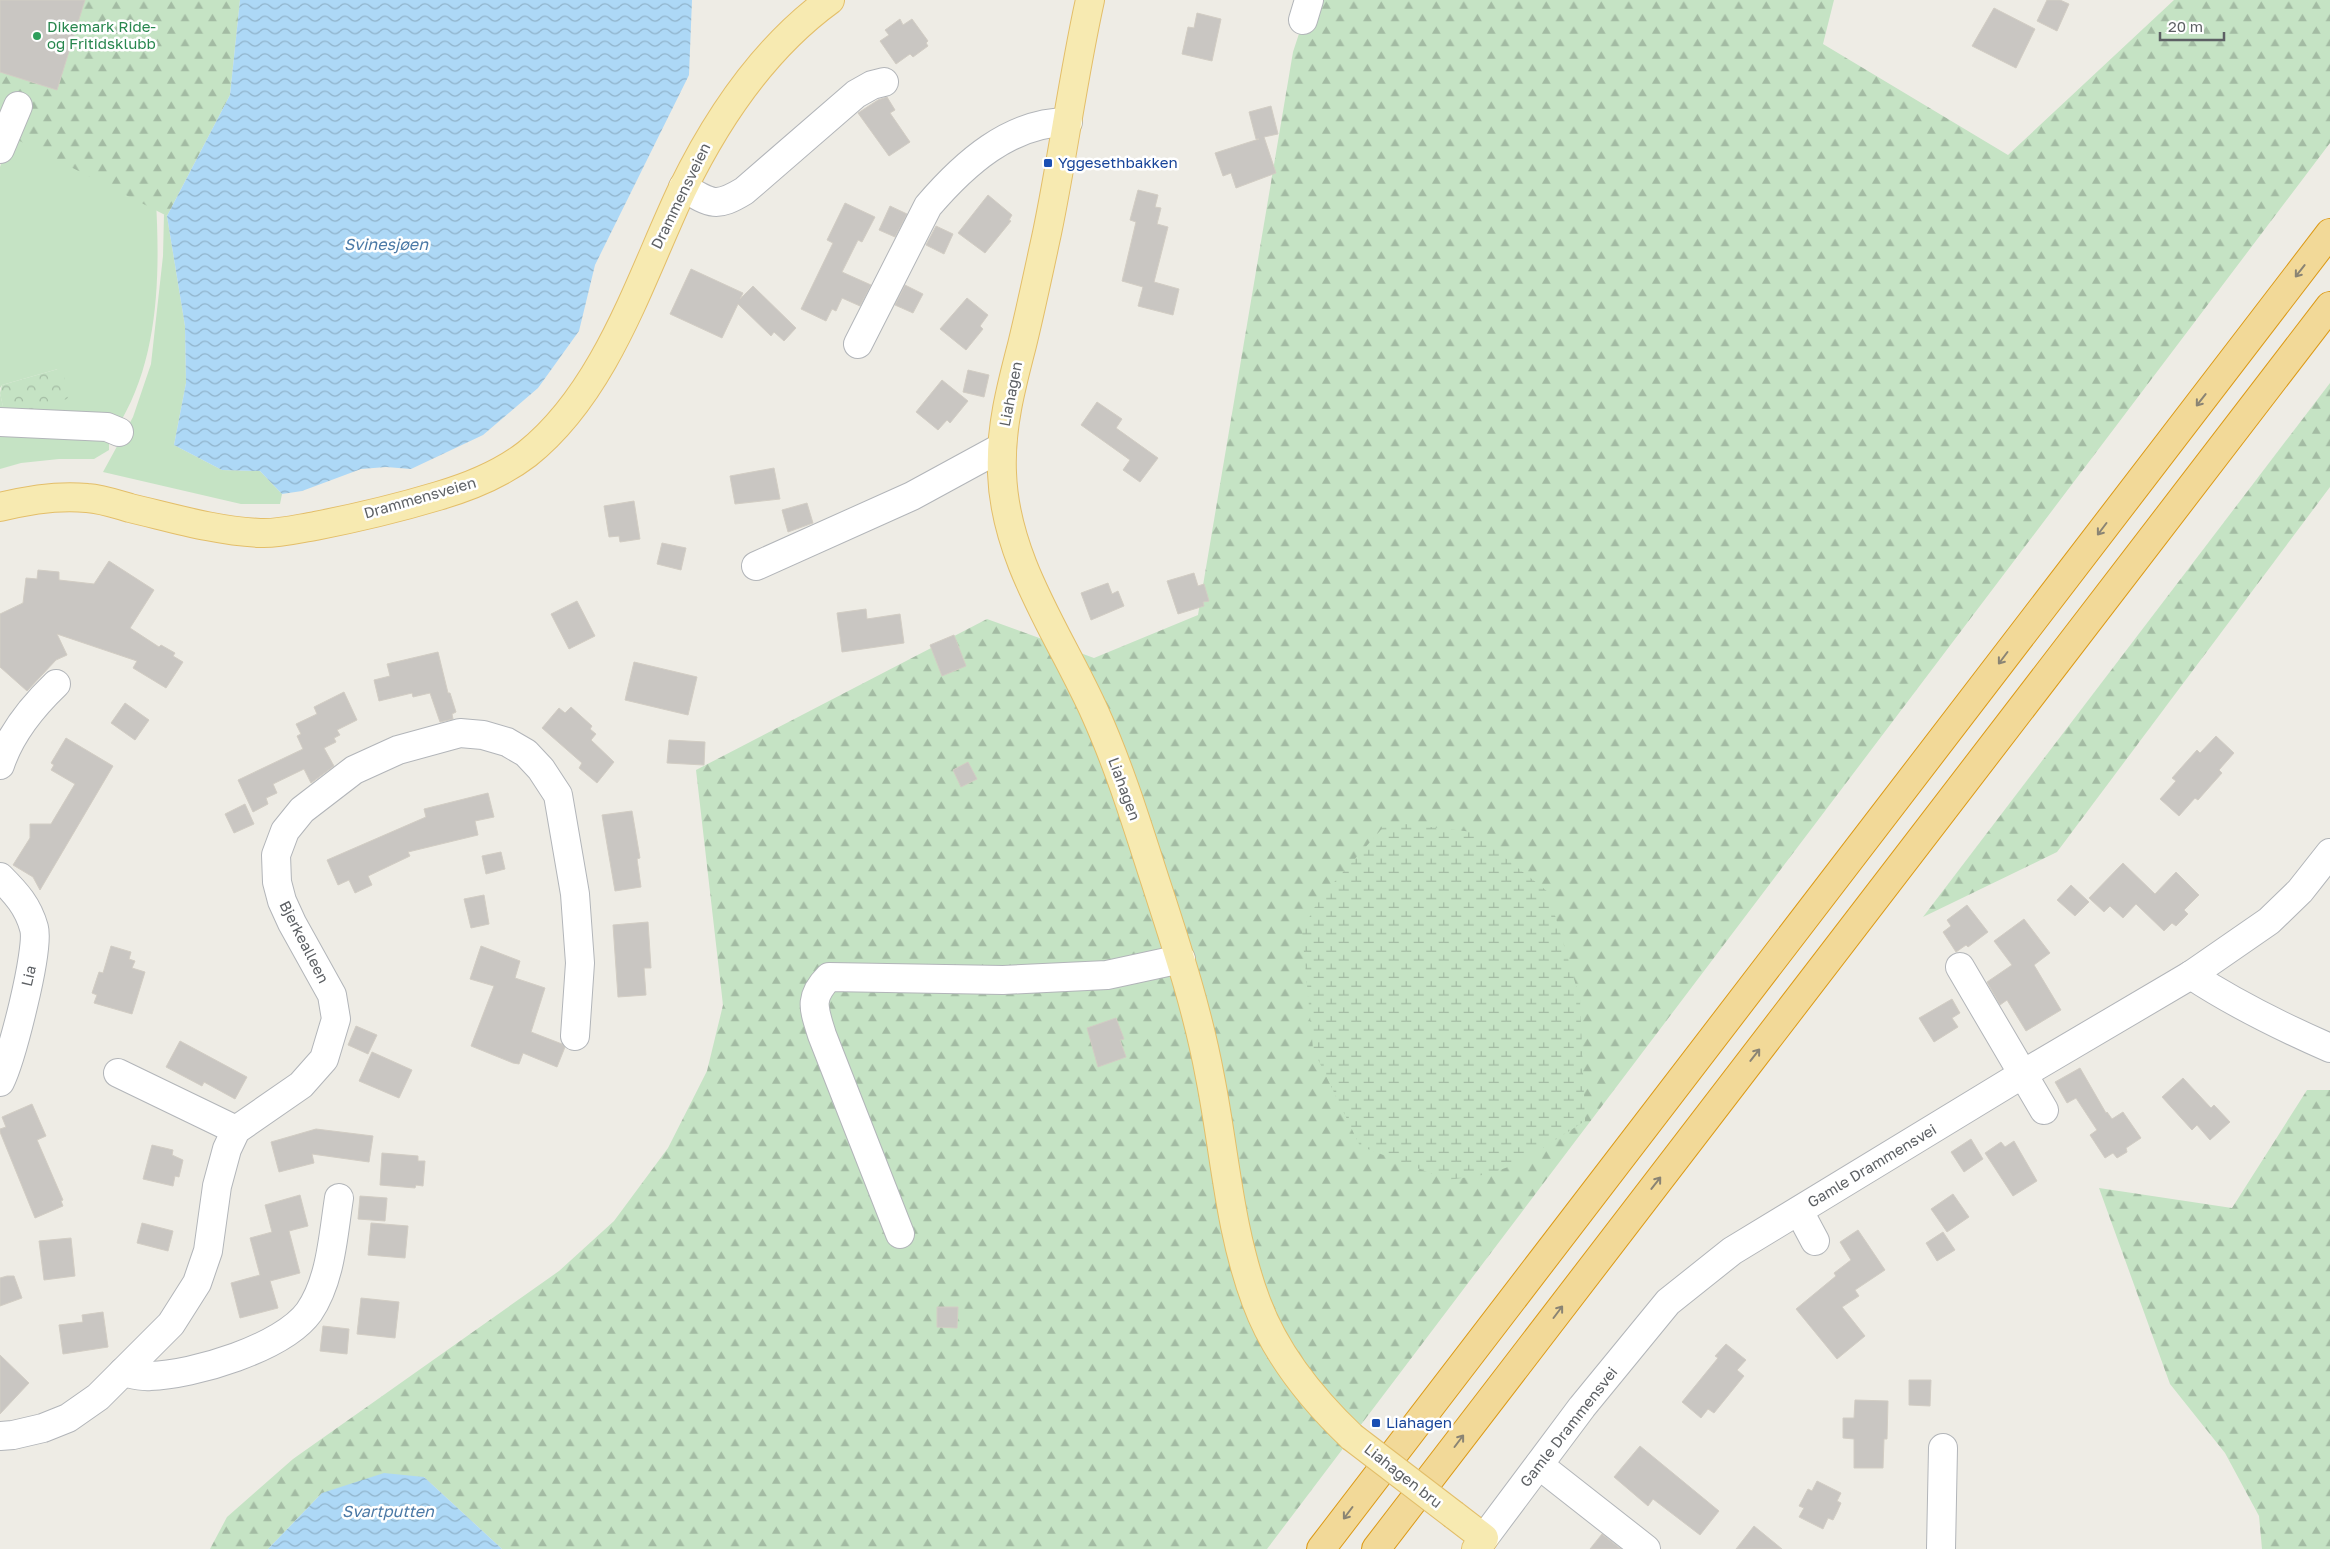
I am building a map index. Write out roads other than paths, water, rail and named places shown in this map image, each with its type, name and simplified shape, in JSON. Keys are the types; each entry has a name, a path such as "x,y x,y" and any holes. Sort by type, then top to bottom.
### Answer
{"highway":[{"path":"1321,1549 2330,232"},
{"path":"1376,1549 2330,306"}],"main road":[{"name":"Drammensveien","path":"0,507 56,497 89,498 198,524 264,534 330,523 435,497 470,486 500,471 526,455 546,437 585,391 625,316 684,187 726,110 751,76 778,46 830,0"},
{"name":"Liahagen","path":"1090,0 1047,232 1006,406 1002,446 1004,499 1019,556 1035,594 1096,714 1125,790 1181,959 1210,1077 1227,1183 1244,1264 1257,1304 1271,1335 1298,1376 1325,1411 1352,1437"},
{"name":"Liahagen bru","path":"1352,1437 1454,1515 1480,1543"}],"street":[{"path":"684,187 712,202 726,202 744,191 856,94 872,85 884,82"},
{"path":"0,149 18,106"},
{"path":"858,344 928,206 941,191 969,164 1014,134 1048,122 1068,122"},
{"path":"0,422 108,427 118,432"},
{"path":"756,566 912,496 1002,446"},
{"path":"0,764 4,754 37,702 56,684"},
{"name":"Bjerkealleen","path":"0,1436 13,1436 43,1428 68,1418 98,1397 171,1324 197,1283 208,1251 217,1186 227,1149 236,1130 258,1113 302,1085 324,1059 336,1019 332,995 292,923 282,901 277,882 276,854 285,831 302,810 354,770 398,750 434,739 460,734 483,735 508,742 526,754 541,769 558,795 576,894 580,962 575,1036"},
{"name":"Gamle Drammensvei","path":"1480,1543 1582,1407 1668,1302 1732,1251 2023,1074 2191,975 2269,921 2300,891 2330,853"},
{"name":"Lia","path":"0,878 24,902 35,930 34,954 9,1063 0,1082"},
{"path":"900,1234 822,1035 813,1005 818,988 830,976 1003,980 1107,975 1181,959"},
{"path":"1960,967 2044,1110"},
{"path":"2191,975 2225,997 2264,1018 2330,1048"},
{"path":"118,1073 236,1130"},
{"path":"123,1372 148,1376 180,1372 229,1360 283,1336 308,1312 324,1280 339,1198"},
{"path":"1799,1210 1815,1242"},
{"path":"1940,1549 1943,1448"},
{"path":"1539,1465 1646,1549"}],"water":[{"name":"Svinesjøen","path":"240,0 692,0 689,75 595,265 579,331 538,388 483,435 411,469 386,467 361,469 302,491 282,494 260,471 222,470 174,445 186,383 185,326 167,216 230,95"},
{"name":"Svartputten","path":"384,1473 424,1477 502,1549 268,1549 322,1493"}],"place":[{"name":"Dikemark Ride- og Fritidsklubb","path":"37,36"},
{"name":"Yggesethbakken","path":"1048,163"},
{"name":"Liahagen","path":"1376,1423"}]}
